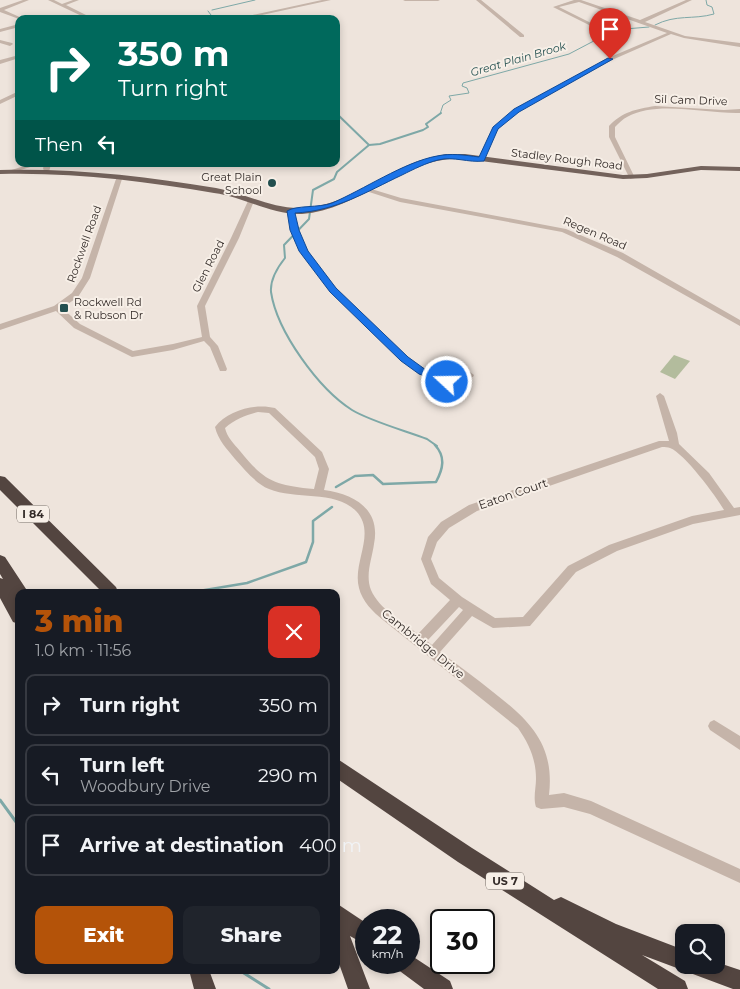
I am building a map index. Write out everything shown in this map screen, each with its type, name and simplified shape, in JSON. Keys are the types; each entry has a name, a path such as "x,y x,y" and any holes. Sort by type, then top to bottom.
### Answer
{"highway":[{"name":"I 84","path":"0,481 108,589"},
{"path":"66,547 115,589"},
{"path":"0,561 18,589"},
{"path":"0,584 15,610"},
{"name":"US 7","path":"340,770 473,860 677,989"},
{"path":"406,815 582,918 641,945 675,958"},
{"path":"340,916 355,927"},
{"path":"340,934 359,989"},
{"path":"420,973 442,989"},
{"path":"199,974 205,989"},
{"path":"720,974 740,981"}],"main road":[{"name":"Stadley Rough Road","path":"0,172 47,167 120,179 224,191 273,208 291,211 310,210 344,201 416,166 436,158 455,156 632,178 700,168 740,169"}],"street":[{"path":"0,10 27,0"},
{"path":"50,0 83,15"},
{"path":"62,5 77,0"},
{"path":"256,15 329,0"},
{"path":"405,0 438,0"},
{"path":"478,0 522,36"},
{"path":"593,26 555,7 577,0 694,40 740,45"},
{"path":"641,22 690,0"},
{"path":"0,10 15,16"},
{"path":"0,31 15,26"},
{"path":"481,159 495,128 517,110 610,59 670,32"},
{"path":"0,41 10,44"},
{"path":"0,62 15,57"},
{"path":"0,102 15,95"},
{"name":"Sil Cam Drive","path":"632,178 612,137 612,126 618,118 644,109 661,108 722,112 740,111"},
{"path":"11,171 26,167"},
{"name":"Rockwell Road","path":"0,327 57,308 70,300 82,287 120,179"},
{"name":"Regen Road","path":"368,190 400,200 564,230 620,255 740,322"},
{"name":"Glen Road","path":"222,369 214,346 206,338 200,306 252,201"},
{"path":"291,211 296,233 304,251 333,290 404,359 422,372 447,382 470,375"},
{"path":"57,308 77,326 132,354 173,347 206,338"},
{"path":"660,396 664,415 673,434 674,445"},
{"name":"Cambridge Drive","path":"318,492 324,469 319,455 272,410 263,408 251,410 227,420 220,427 222,436 263,481 277,488 318,492 342,498 358,506 367,516 372,529 362,570 363,586 370,600 432,653 522,724 532,736 543,767 544,781 541,802 564,800 591,808 740,876"},
{"name":"Eaton Court","path":"662,443 674,445 696,464 736,511 692,520 613,548 572,569 526,622 493,623 471,610 435,581 426,558 432,540 445,525 473,508 662,443"},
{"path":"419,642 458,600"},
{"path":"432,653 471,610"},
{"path":"714,726 740,744"}],"green space":[{"path":"674,355 690,361 675,379 660,372"}],"waterway":[{"path":"212,10 255,0"},
{"name":"Great Plain Brook","path":"655,25 670,19 714,14 712,7 707,5 706,0"},
{"path":"208,11 211,15"},
{"name":"Great Plain Brook","path":"440,114 443,105 451,100 449,96 469,93 467,88 462,86 463,83 569,54 609,33 625,29 649,27"},
{"name":"Great Plain Brook","path":"369,145 380,144 423,130 428,127 426,124 440,114"},
{"path":"340,117 369,145"},
{"path":"369,145 337,172 334,179 313,190 309,219 284,245 285,258 273,278 271,292 282,324 301,358 313,374 339,401 360,414 427,439 437,446"},
{"path":"336,487 355,476 373,475 383,484 436,482 442,459 435,445"},
{"path":"211,589 247,583 306,562 313,542 313,521 332,507"},
{"path":"0,800 15,821"},
{"path":"245,974 269,989"}],"place":[{"name":"Great Plain School","path":"272,183"},
{"name":"Rockwell Rd & Rubson Dr","path":"64,308"}],"route":[{"path":"447,382 422,372 404,359 333,290 304,251 294,230 291,211 314,210 344,201 436,158 455,156 481,159 495,128 517,110 610,59"}]}
